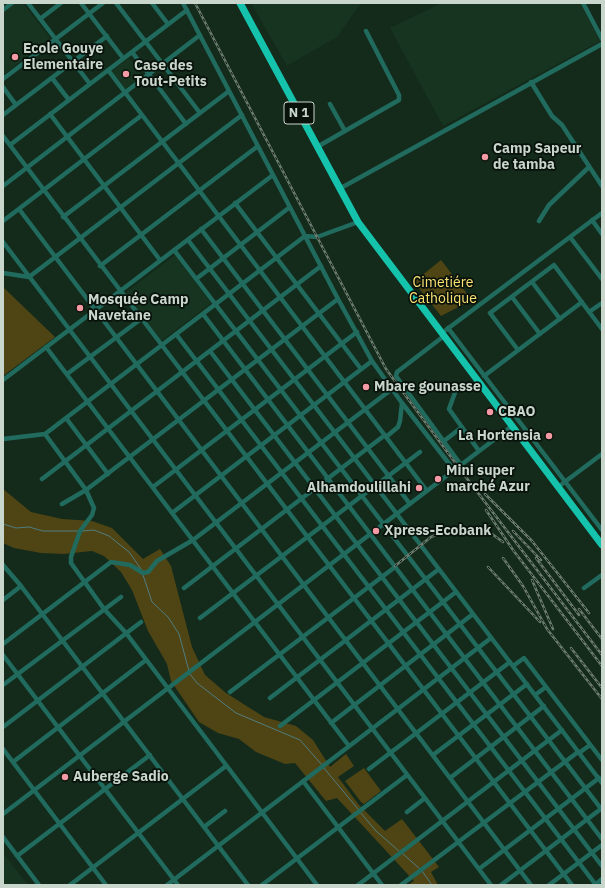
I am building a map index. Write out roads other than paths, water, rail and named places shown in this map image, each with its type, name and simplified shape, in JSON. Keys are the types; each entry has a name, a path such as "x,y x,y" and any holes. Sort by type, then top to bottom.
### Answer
{"highway":[{"name":"N 1","path":"240,3 358,222 602,545"}],"street":[{"path":"3,10 12,3"},
{"path":"28,3 90,84"},
{"path":"40,19 61,3"},
{"path":"81,3 123,58"},
{"path":"3,79 103,3"},
{"path":"116,3 200,113"},
{"path":"152,3 168,24"},
{"path":"183,3 372,361 402,403 454,470"},
{"path":"583,3 602,39"},
{"path":"10,145 187,10"},
{"path":"317,147 400,100 399,95 366,31"},
{"path":"3,115 106,36"},
{"path":"3,186 200,36"},
{"path":"339,189 602,44"},
{"path":"132,52 150,74 186,124"},
{"path":"108,70 427,491"},
{"path":"52,78 69,100"},
{"path":"531,82 552,116 562,125 589,167 600,179 602,186"},
{"path":"3,87 16,105"},
{"path":"63,217 229,91"},
{"path":"330,104 345,131"},
{"path":"50,114 160,260"},
{"path":"3,221 142,115"},
{"path":"3,273 30,276 242,115"},
{"path":"3,136 100,266 572,885"},
{"path":"100,266 258,146"},
{"path":"539,221 549,205 589,167"},
{"path":"3,380 273,174"},
{"path":"235,203 361,369"},
{"path":"196,279 290,207"},
{"path":"19,209 532,885"},
{"path":"461,465 396,376 397,372 442,335 448,328 602,213"},
{"path":"592,220 602,234"},
{"path":"3,439 45,434 305,236 317,237 358,222"},
{"path":"201,229 410,504"},
{"path":"570,237 602,279"},
{"path":"188,240 600,780 586,788 479,870"},
{"path":"3,242 491,885"},
{"path":"174,250 602,809 501,885"},
{"path":"518,350 490,313 554,265 602,329"},
{"path":"42,479 321,266"},
{"path":"532,282 560,319"},
{"path":"512,296 540,334"},
{"path":"62,504 86,490 108,474 338,299"},
{"path":"484,376 582,302"},
{"path":"589,312 602,303"},
{"path":"203,314 602,839"},
{"path":"67,374 141,319"},
{"path":"448,328 602,530"},
{"path":"153,487 356,332"},
{"path":"176,334 595,885 602,879"},
{"path":"46,347 349,746"},
{"path":"210,351 602,866"},
{"path":"172,513 372,361"},
{"path":"457,386 449,407 479,451"},
{"path":"3,644 111,562 130,566 144,574 157,561 193,540 392,389"},
{"path":"184,588 341,468 398,427 402,403"},
{"path":"66,418 108,474"},
{"path":"3,814 512,426"},
{"path":"444,441 462,427"},
{"path":"45,434 86,490 94,508 94,512 80,531 70,560 104,609 126,633 316,885"},
{"path":"200,618 420,452"},
{"path":"558,487 602,454"},
{"path":"597,524 602,520"},
{"path":"3,566 22,586 248,885"},
{"path":"230,692 395,567"},
{"path":"270,698 439,569"},
{"path":"584,588 602,575"},
{"path":"3,600 22,586"},
{"path":"280,726 456,592"},
{"path":"3,685 121,597"},
{"path":"331,722 473,614"},
{"path":"3,727 141,622"},
{"path":"167,885 491,638"},
{"path":"3,655 178,885"},
{"path":"513,666 524,658 602,760"},
{"path":"13,762 146,660"},
{"path":"369,769 510,662"},
{"path":"433,755 527,684"},
{"path":"535,695 546,687"},
{"path":"450,778 544,706"},
{"path":"358,885 562,730"},
{"path":"401,885 459,843 551,772 590,745"},
{"path":"3,749 106,885"},
{"path":"17,856 150,755"},
{"path":"70,885 226,766"},
{"path":"262,885 407,775"},
{"path":"303,781 382,885"},
{"path":"407,812 425,798"},
{"path":"204,827 225,811"},
{"path":"3,837 39,885"},
{"path":"549,885 602,845"}],"waterway":[{"path":"3,524 16,528 29,527 43,531 79,531"},
{"path":"82,531 94,530 109,536 129,552 141,569"},
{"path":"143,575 152,602 168,617 179,634 189,671"},
{"path":"190,674 197,683 236,713 300,740 322,765"},
{"path":"323,767 358,809"},
{"path":"360,812 376,831 399,851"},
{"path":"403,854 420,869"},
{"path":"422,871 432,885"}],"railway":[{"path":"195,3 386,369 462,472 602,655"},
{"path":"485,494 532,541 589,613"},
{"path":"486,510 513,550 602,666"},
{"path":"395,566 431,537 445,531 463,528 477,530 492,534 503,542"},
{"path":"513,531 541,560"},
{"path":"503,558 523,586 547,629 602,699"},
{"path":"536,558 579,615"},
{"path":"488,567 540,622"},
{"path":"532,580 553,629"},
{"path":"579,609 602,639"},
{"path":"571,648 602,688"}],"place":[{"name":"Ecole Gouye Elementaire","path":"15,57"},
{"name":"Case des Tout-Petits","path":"126,74"},
{"name":"Camp Sapeur de tamba","path":"485,157"},
{"name":"Mosquée Camp Navetane","path":"80,308"},
{"name":"Mbare gounasse","path":"366,387"},
{"name":"CBAO","path":"490,412"},
{"name":"La Hortensia","path":"549,436"},
{"name":"Mini super marché Azur","path":"438,479"},
{"name":"Alhamdoulillahi","path":"419,488"},
{"name":"Xpress-Ecobank","path":"376,531"},
{"name":"Auberge Sadio","path":"65,777"}],"park label":[{"name":"Cimetiére Catholique","path":"443,292"}]}
